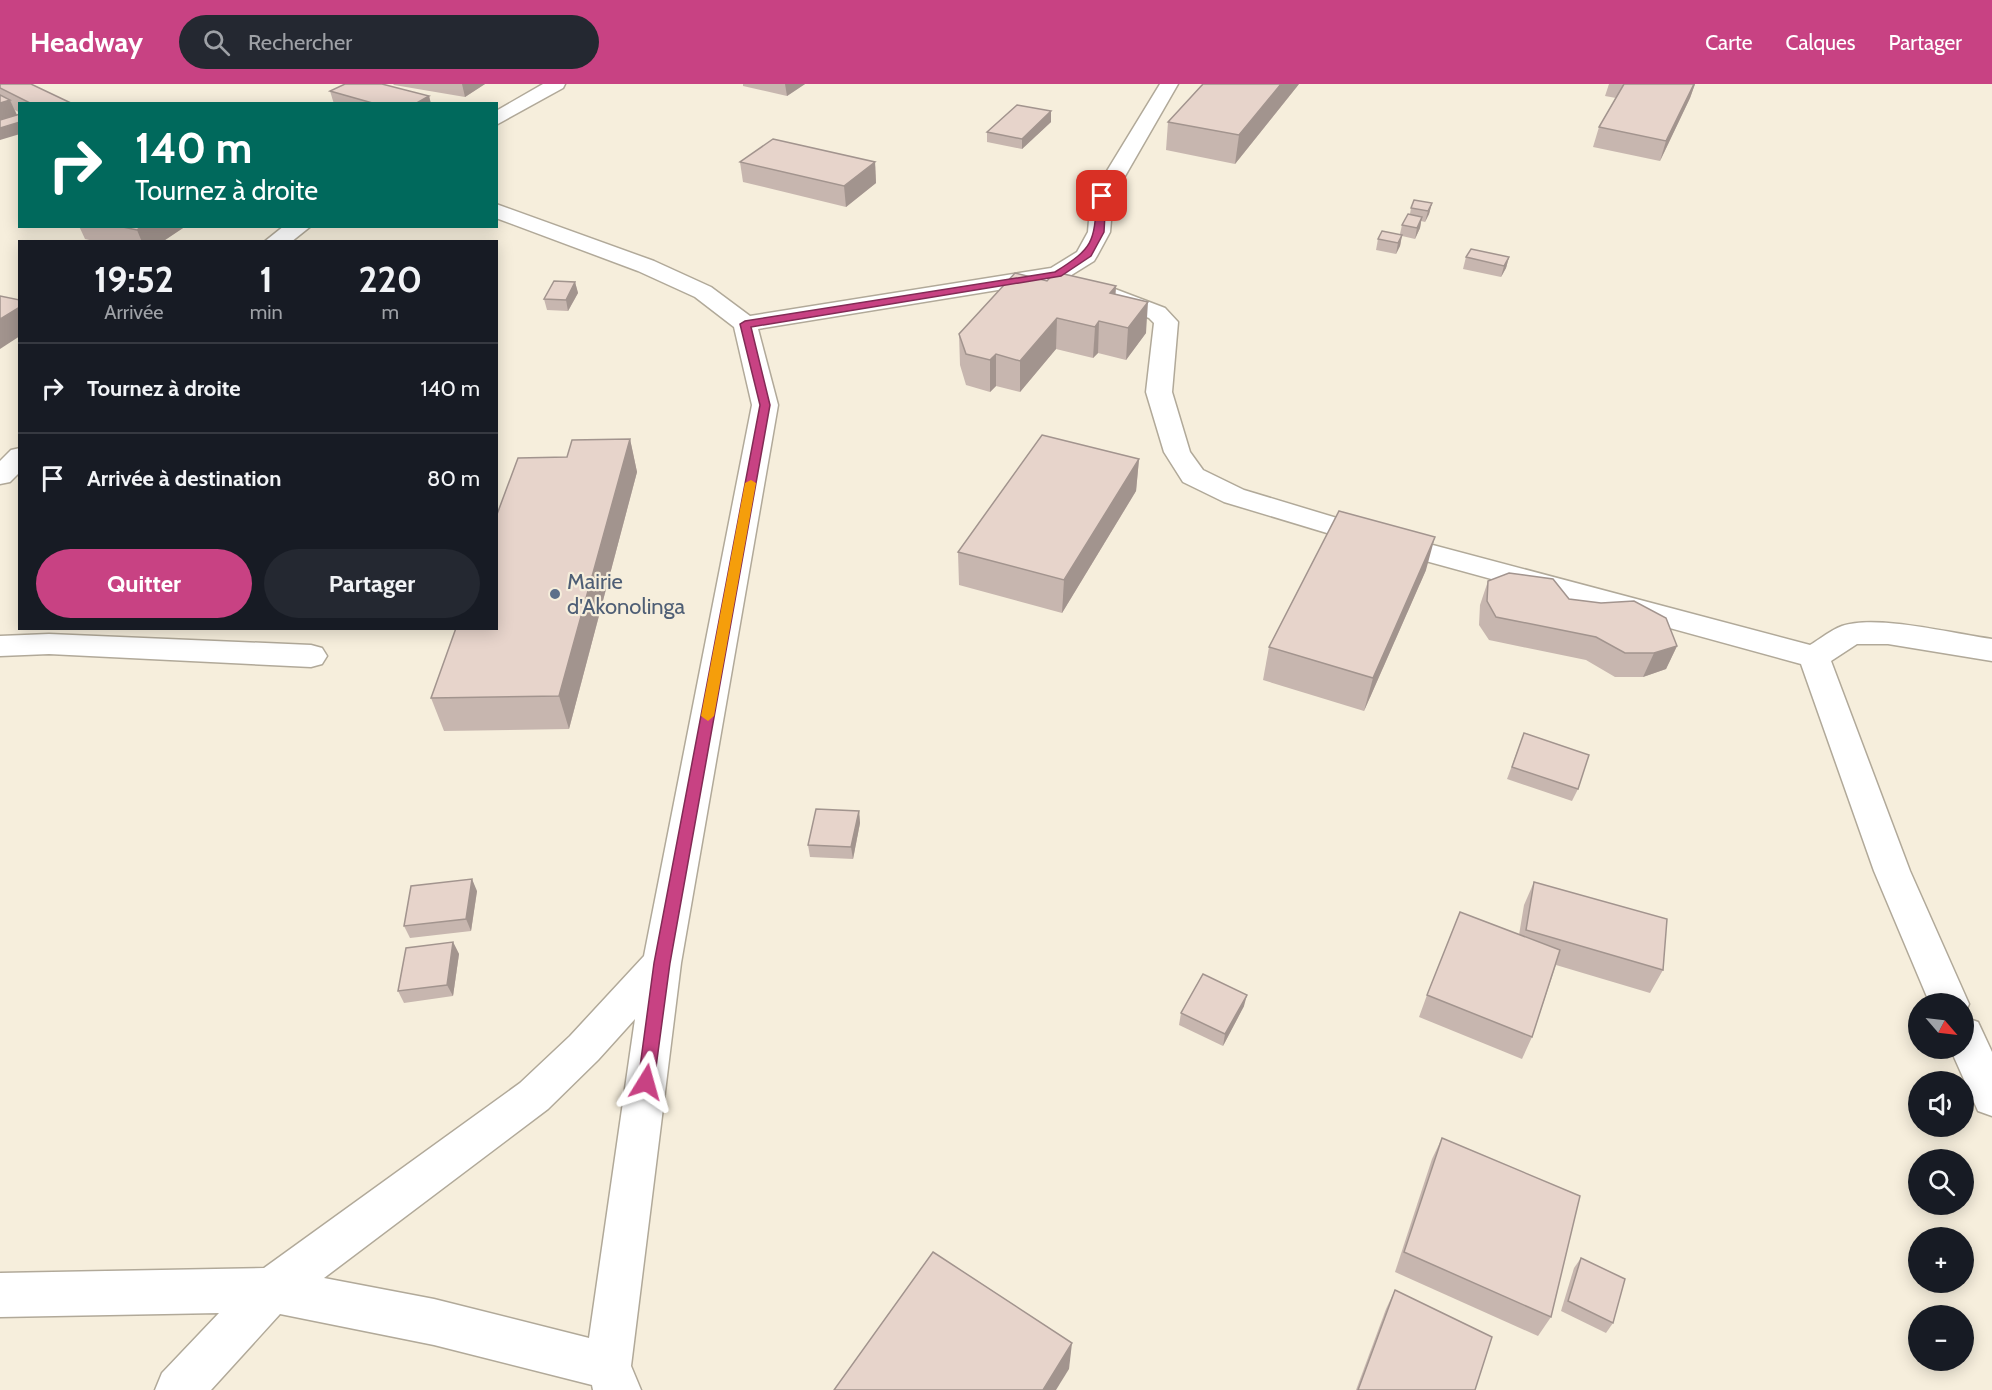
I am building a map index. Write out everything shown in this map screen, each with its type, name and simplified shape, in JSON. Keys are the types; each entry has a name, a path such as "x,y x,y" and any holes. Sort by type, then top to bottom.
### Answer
{"street":[{"path":"498,118 556,84"},
{"path":"745,324 1057,274 1086,256 1099,232 1102,196 1169,84"},
{"path":"0,1295 271,1290 434,1322 613,1378 662,963 765,405 745,324 703,292 646,266 498,211"},
{"path":"277,240 297,228"},
{"path":"1057,274 1146,307 1166,322 1159,392 1177,452 1193,476 1234,496 1370,537 1814,657 1851,634 1888,634 1992,650"},
{"path":"0,476 18,458"},
{"path":"0,646 49,644 311,656"},
{"path":"1814,657 1892,871 1945,993"},
{"path":"179,1390 271,1290 534,1096 584,1048 662,963"},
{"path":"1974,1057 1992,1098"}],"building":[{"path":"0,84 31,84 69,102 28,102 0,88"},
{"path":"345,84 382,84 429,96 418,102 369,102 330,91"},
{"path":"1203,84 1281,84 1239,135 1168,122"},
{"path":"1624,84 1694,84 1666,141 1599,127"},
{"path":"0,95 10,100 0,103"},
{"path":"1017,105 1051,111 1022,139 987,132"},
{"path":"18,115 18,123 0,128 0,120"},
{"path":"773,139 875,162 844,186 740,162"},
{"path":"1414,200 1432,203 1428,211 1411,208"},
{"path":"1408,214 1422,217 1417,228 1402,225"},
{"path":"1382,231 1402,235 1398,243 1378,239"},
{"path":"1471,249 1509,257 1504,266 1466,257"},
{"path":"1055,272 1116,286 1110,293 1148,302 1128,328 1099,321 1095,327 1057,318 1020,361 996,354 990,360 966,354 959,334 1015,273 1047,281"},
{"path":"554,281 575,282 566,300 544,299"},
{"path":"0,296 18,300 18,308 0,319"},
{"path":"1042,435 1139,459 1064,580 958,552"},
{"path":"630,439 559,696 431,698 455,630 498,630 498,512 518,458 567,457 572,440"},
{"path":"1339,511 1435,537 1373,678 1269,647"},
{"path":"1509,573 1553,579 1569,599 1601,603 1634,601 1666,618 1677,646 1654,653 1625,653 1596,637 1496,617 1487,601 1488,581"},
{"path":"1524,733 1589,755 1578,789 1512,767"},
{"path":"816,809 859,811 851,847 808,845"},
{"path":"472,879 466,919 404,926 411,886"},
{"path":"1534,882 1667,919 1663,970 1526,930"},
{"path":"1460,912 1560,950 1532,1037 1427,995"},
{"path":"453,942 447,985 398,991 406,948"},
{"path":"1203,974 1247,995 1225,1034 1181,1013"},
{"path":"1442,1138 1580,1196 1551,1317 1404,1252"},
{"path":"933,1252 1072,1343 1043,1390 834,1390"},
{"path":"1581,1258 1625,1279 1613,1323 1568,1301"},
{"path":"1395,1290 1492,1337 1475,1390 1358,1390"}],"slow traffic":[{"path":"708,716 751,483"}],"place":[{"name":"Mairie d'Akonolinga","path":"555,594"}],"route":[{"path":"646,1082 662,963 765,405 745,324 1057,274 1086,256 1099,232 1102,196"}]}
